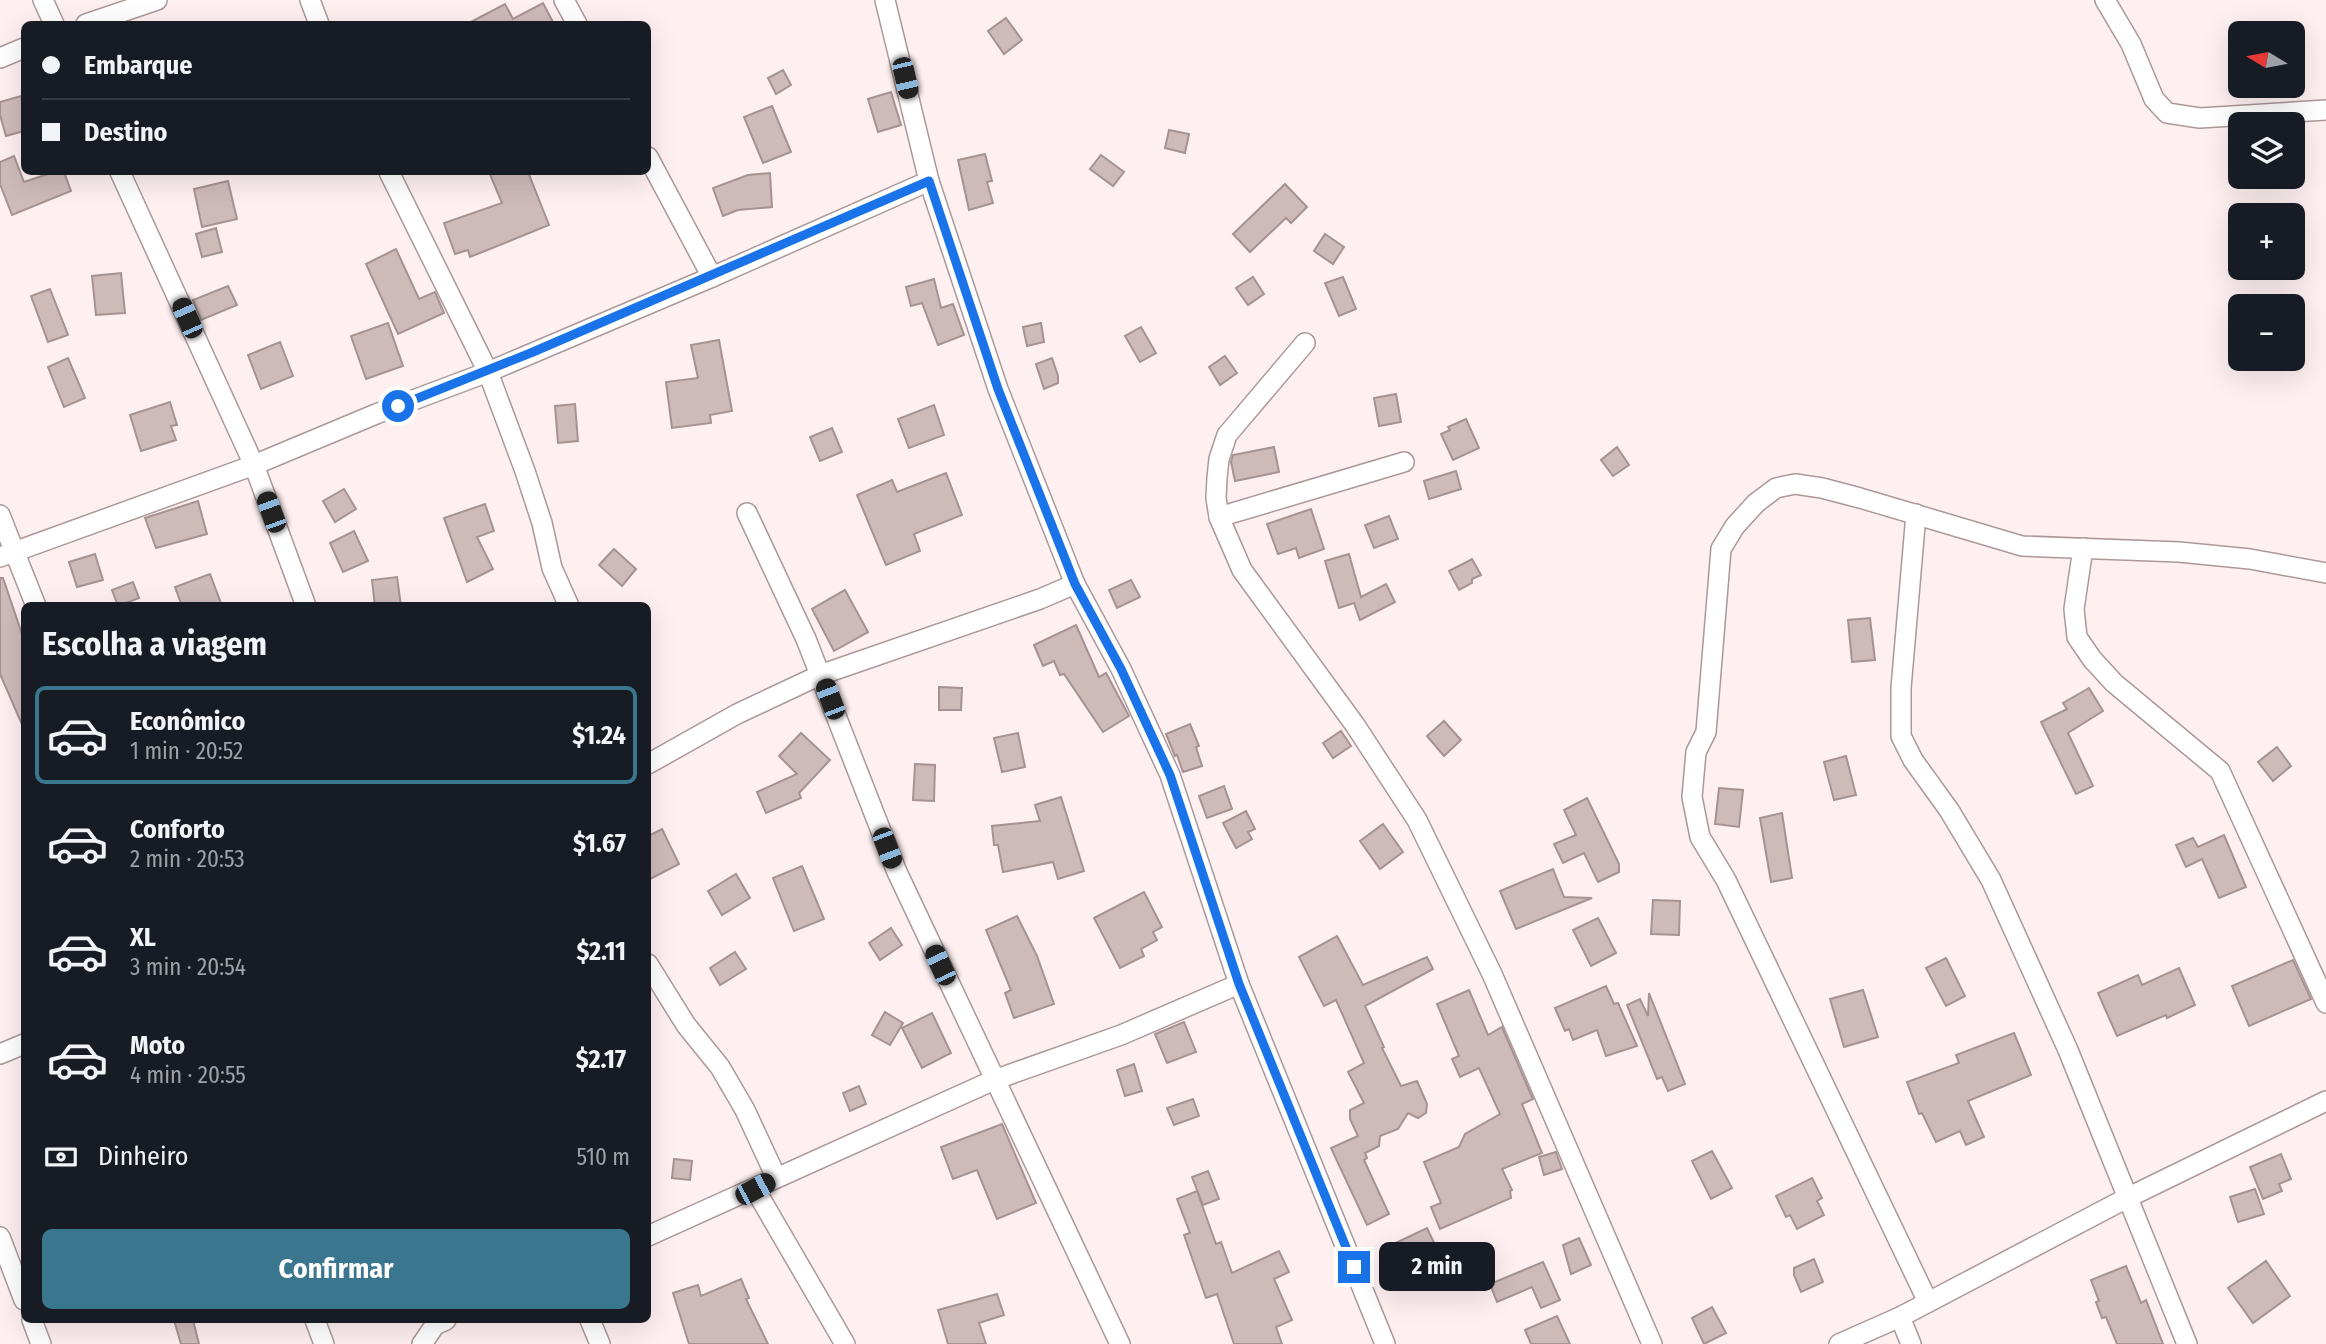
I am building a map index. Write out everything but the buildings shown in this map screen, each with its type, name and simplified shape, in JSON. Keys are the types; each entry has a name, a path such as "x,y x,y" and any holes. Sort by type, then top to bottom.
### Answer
{"street":[{"path":"43,0 53,21"},
{"path":"95,21 157,0"},
{"path":"310,0 318,21"},
{"path":"564,0 575,21"},
{"path":"885,0 929,181 998,389 1075,584 1121,669 1170,775 1239,984 1385,1344"},
{"path":"2105,0 2131,44 2154,99 2167,113 2200,118 2326,110"},
{"path":"0,58 21,49"},
{"path":"651,163 712,277"},
{"path":"121,175 254,465 305,602"},
{"path":"391,175 488,372 530,484 552,568 567,602"},
{"path":"8,554 254,465 376,414 488,372 929,181"},
{"path":"1305,343 1227,435 1219,459 1217,478 1219,517 1242,570 1355,725 1417,820 1492,974 1652,1344"},
{"path":"1219,517 1404,463"},
{"path":"1928,1302 1726,880 1700,836 1692,797 1696,752 1706,732 1721,549 1735,526 1756,503 1776,488 1794,484 1822,488 2022,546 2203,554 2250,559 2326,573"},
{"path":"747,513 806,639 897,872 1120,1344"},
{"path":"1916,514 1901,688 1901,736 1913,760 1949,810 1991,880 2067,1049 2187,1344"},
{"path":"0,515 8,554 34,602"},
{"path":"2083,548 2074,609 2077,637 2092,659 2114,683 2220,771 2326,1003"},
{"path":"651,759 737,714 820,675 1040,599 1075,584"},
{"path":"651,969 686,1025 720,1067 745,1110 776,1177"},
{"path":"651,1235 993,1080 1121,1035 1239,984"},
{"path":"0,1054 21,1045"},
{"path":"1839,1344 1900,1317 2127,1198 2326,1101"},
{"path":"755,1189 845,1344"},
{"path":"0,1237 21,1292"},
{"path":"1900,1317 1911,1344"},
{"path":"33,1323 41,1344"},
{"path":"316,1323 324,1344"},
{"path":"422,1344 435,1325 439,1323"},
{"path":"591,1323 600,1344"}],"route":[{"path":"398,406 488,372 929,181 998,389 1075,584 1121,669 1170,775 1239,984 1354,1267"}]}
